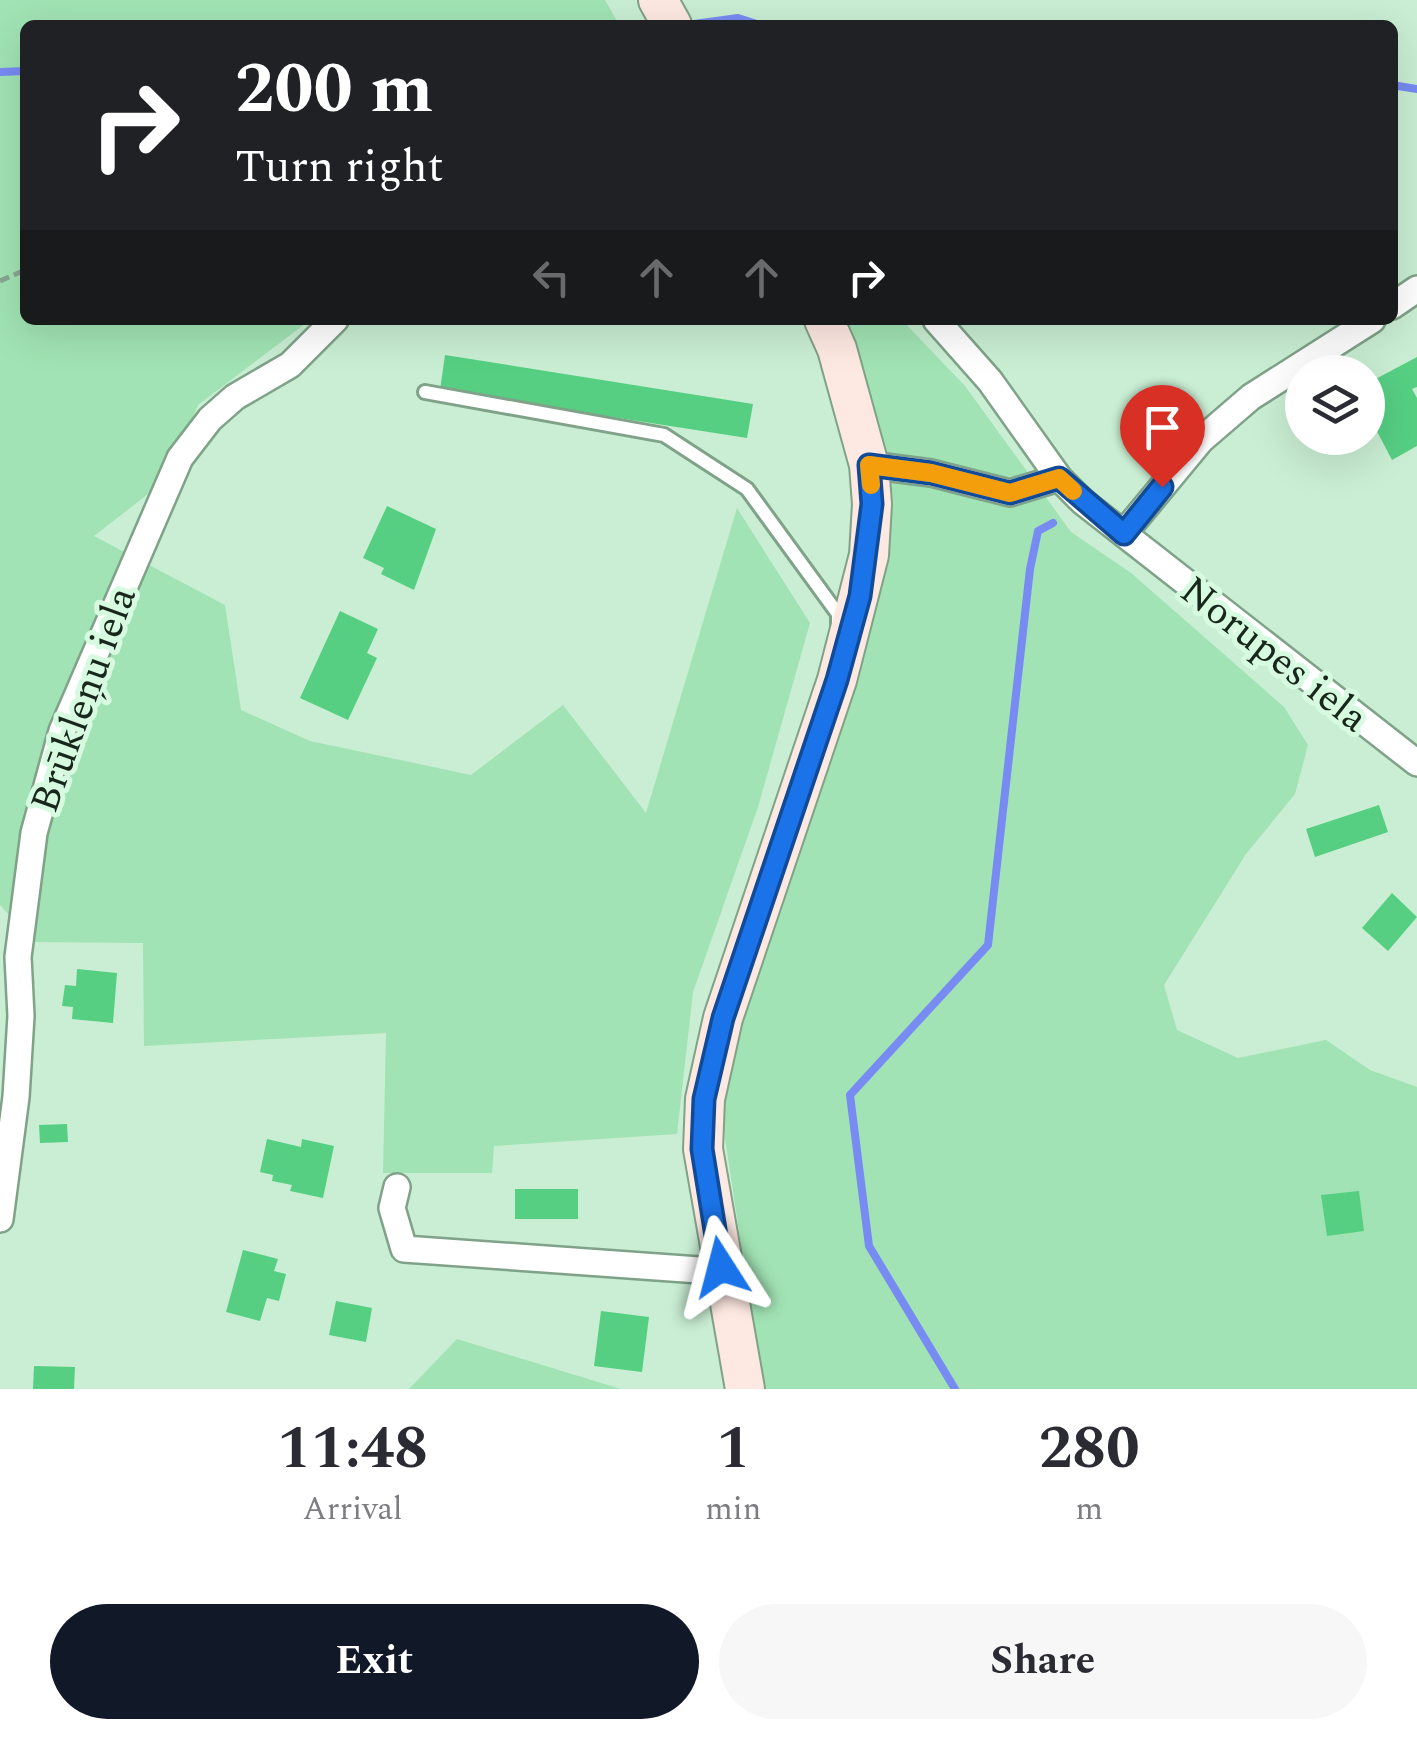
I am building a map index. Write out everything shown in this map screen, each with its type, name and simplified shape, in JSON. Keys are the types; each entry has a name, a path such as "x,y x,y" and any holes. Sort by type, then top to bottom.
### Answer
{"main road":[{"path":"745,1389 702,1149 704,1099 723,1018 837,680 869,555 869,465 843,368 826,325"}],"street":[{"name":"Brūkleņu iela","path":"0,1219 16,1097 21,1016 18,958 27,886 34,833 62,731 180,458 210,419 235,398 290,366 330,325"},
{"name":"Norupes iela","path":"940,325 990,381 1059,478 1124,534 1417,763"},
{"path":"1124,534 1201,440 1250,396 1364,325"},
{"path":"869,465 931,473 1010,493 1059,478"},
{"path":"398,1188 392,1208 404,1249 699,1270 721,1267"}],"lane":[{"path":"425,392 664,434 746,488 838,614 837,680"}],"green space":[{"path":"0,0 605,0 616,20 20,20 20,325 303,325 198,405 166,480 94,536 225,605 241,710 310,741 471,775 563,705 646,813 737,508 810,623 758,807 693,992 677,1134 494,1146 492,1173 383,1173 386,1033 144,1046 143,943 34,942 0,905"},
{"path":"834,325 907,325 965,386 1071,532 1131,573 1284,707 1308,745 1295,794 1246,854 1164,985 1177,1030 1238,1058 1326,1040 1370,1070 1417,1087 1417,1389 763,1389 723,1125 738,998 880,536"},
{"path":"457,1339 621,1389 409,1389"}],"building":[{"path":"445,355 753,404 747,438 440,390"},
{"path":"1417,357 1417,387 1412,389 1417,398 1417,446 1392,460 1385,447 1385,374"},
{"path":"387,506 436,529 414,590 381,574 384,568 363,558"},
{"path":"340,611 378,629 367,653 377,658 348,720 300,698"},
{"path":"1379,805 1388,832 1315,857 1306,829"},
{"path":"1392,893 1417,917 1388,951 1362,928"},
{"path":"77,969 117,973 113,1023 72,1019 73,1007 62,1006 65,985 76,986"},
{"path":"67,1124 68,1142 40,1143 39,1125"},
{"path":"267,1139 301,1147 302,1139 334,1146 323,1198 290,1191 292,1185 272,1181 273,1175 260,1172"},
{"path":"515,1189 578,1189 578,1219 515,1219"},
{"path":"1359,1191 1364,1231 1327,1236 1321,1195"},
{"path":"243,1250 278,1259 274,1271 286,1274 279,1301 267,1298 260,1321 226,1312"},
{"path":"336,1301 372,1308 366,1342 329,1335"},
{"path":"601,1311 649,1317 642,1372 594,1366"},
{"path":"34,1366 75,1367 74,1389 33,1389"}],"waterway":[{"path":"723,20 744,20"},
{"path":"0,72 20,71"},
{"path":"1398,86 1417,89"},
{"path":"955,1389 869,1246 850,1095 988,945 1030,569 1038,531 1053,523"}],"slow traffic":[{"path":"871,485 869,465 931,473 1010,493 1059,478 1073,491"}],"route":[{"path":"721,1267 702,1149 704,1099 723,1018 837,680 860,596 869,555 869,465 931,473 1010,493 1059,478 1124,534 1162,487"}]}
